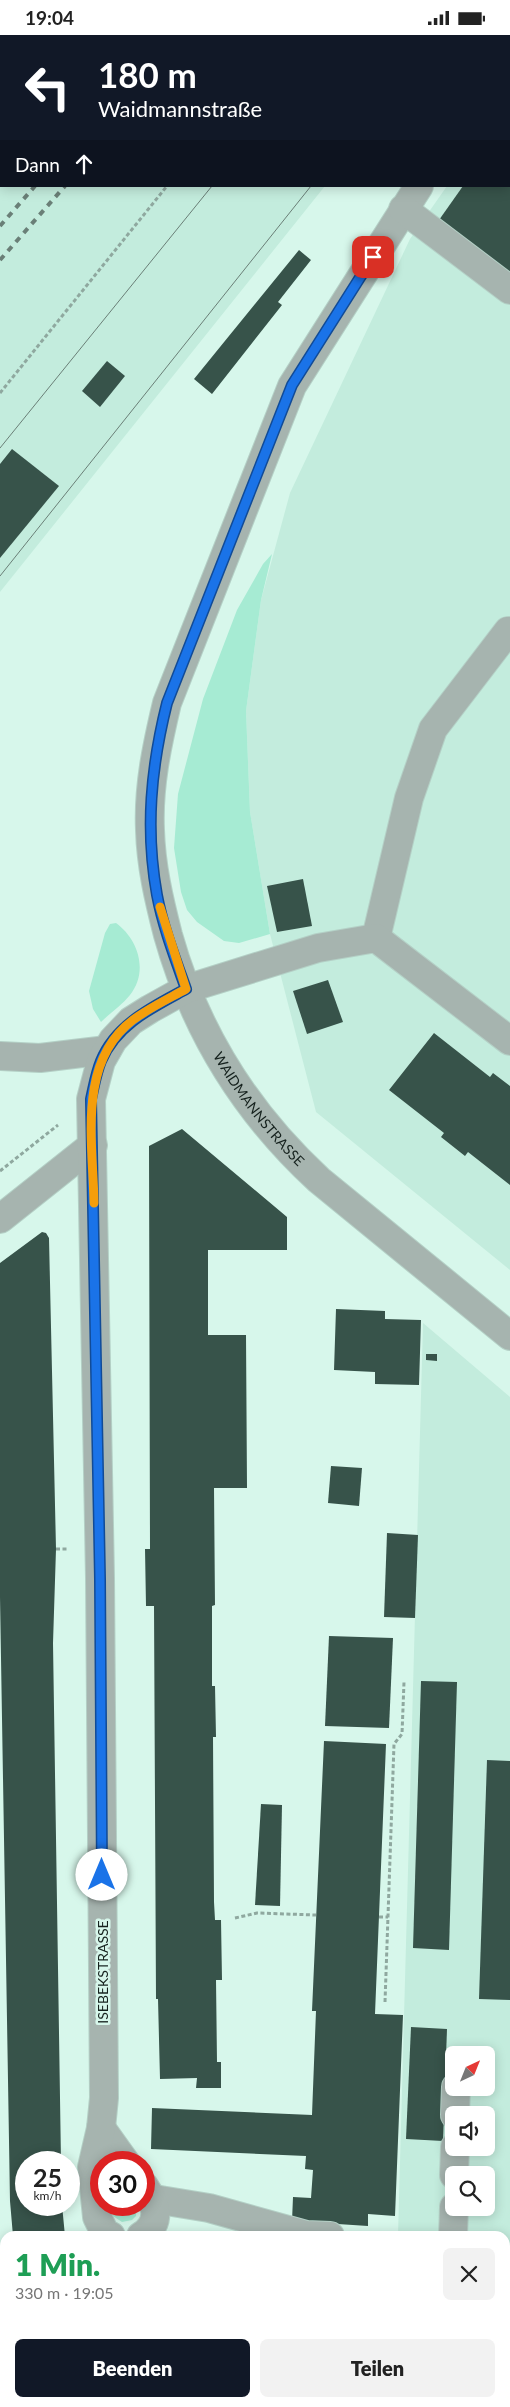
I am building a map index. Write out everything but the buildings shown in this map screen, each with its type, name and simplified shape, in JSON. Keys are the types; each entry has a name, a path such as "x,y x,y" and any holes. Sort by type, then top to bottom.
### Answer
{"street":[{"name":"WAIDMANNSTRASSE","path":"418,187 292,385 167,703 156,747 150,795 150,829 158,897 186,989 204,1031 244,1099 293,1155 510,1336"},
{"path":"403,209 510,290"},
{"path":"508,631 432,729 408,798 376,939 510,1041"},
{"name":"ISEBEKSTRASSE","path":"104,2231 96,2217 92,2175 92,2167 101,2128 104,2088 100,1588 91,1099 101,1061 113,1040 131,1021 186,989 318,949 376,939"},
{"path":"0,1056 40,1057 107,1051"},
{"path":"0,1219 93,1145"},
{"path":"101,2128 117,2151"},
{"path":"155,2194 292,2231"},
{"path":"150,2231 156,2214 155,2211"},
{"path":"453,2231 454,2216"}],"path":[{"path":"0,393 166,187"},
{"path":"0,1171 91,1099"},
{"path":"385,2002 394,1744 402,1735 404,1682"},
{"path":"235,1917 257,1913 316,1915"},
{"path":"379,1917 388,1917"}],"shaded area":[{"path":"0,187 324,187 0,592"},
{"path":"446,187 510,187 510,1270 316,1112 270,934 250,812 246,711 261,600 290,493 410,239"},
{"path":"272,554 261,600 246,711 250,812 270,934 239,943 224,941 197,922 187,910 181,892 174,848 178,794 203,699 237,610 263,564"},
{"path":"116,923 124,930 135,946 140,966 139,976 136,986 130,995 101,1022 93,1009 89,991 105,933 110,924"},
{"path":"423,1323 510,1397 510,2231 398,2231"},
{"path":"113,2216 136,2216 132,2220 122,2222"}],"tram line":[{"path":"0,448 211,187"},
{"path":"0,576 310,187"}],"railway":[{"path":"0,226 34,187"},
{"path":"0,260 64,187"}],"slow traffic":[{"path":"94,1203 91,1099 101,1061 113,1040 131,1021 186,989 160,907"}],"route":[{"path":"102,1875 100,1579 91,1099 101,1061 113,1040 131,1021 186,989 158,897 152,863 150,795 156,747 167,703 292,385 373,257"}]}
